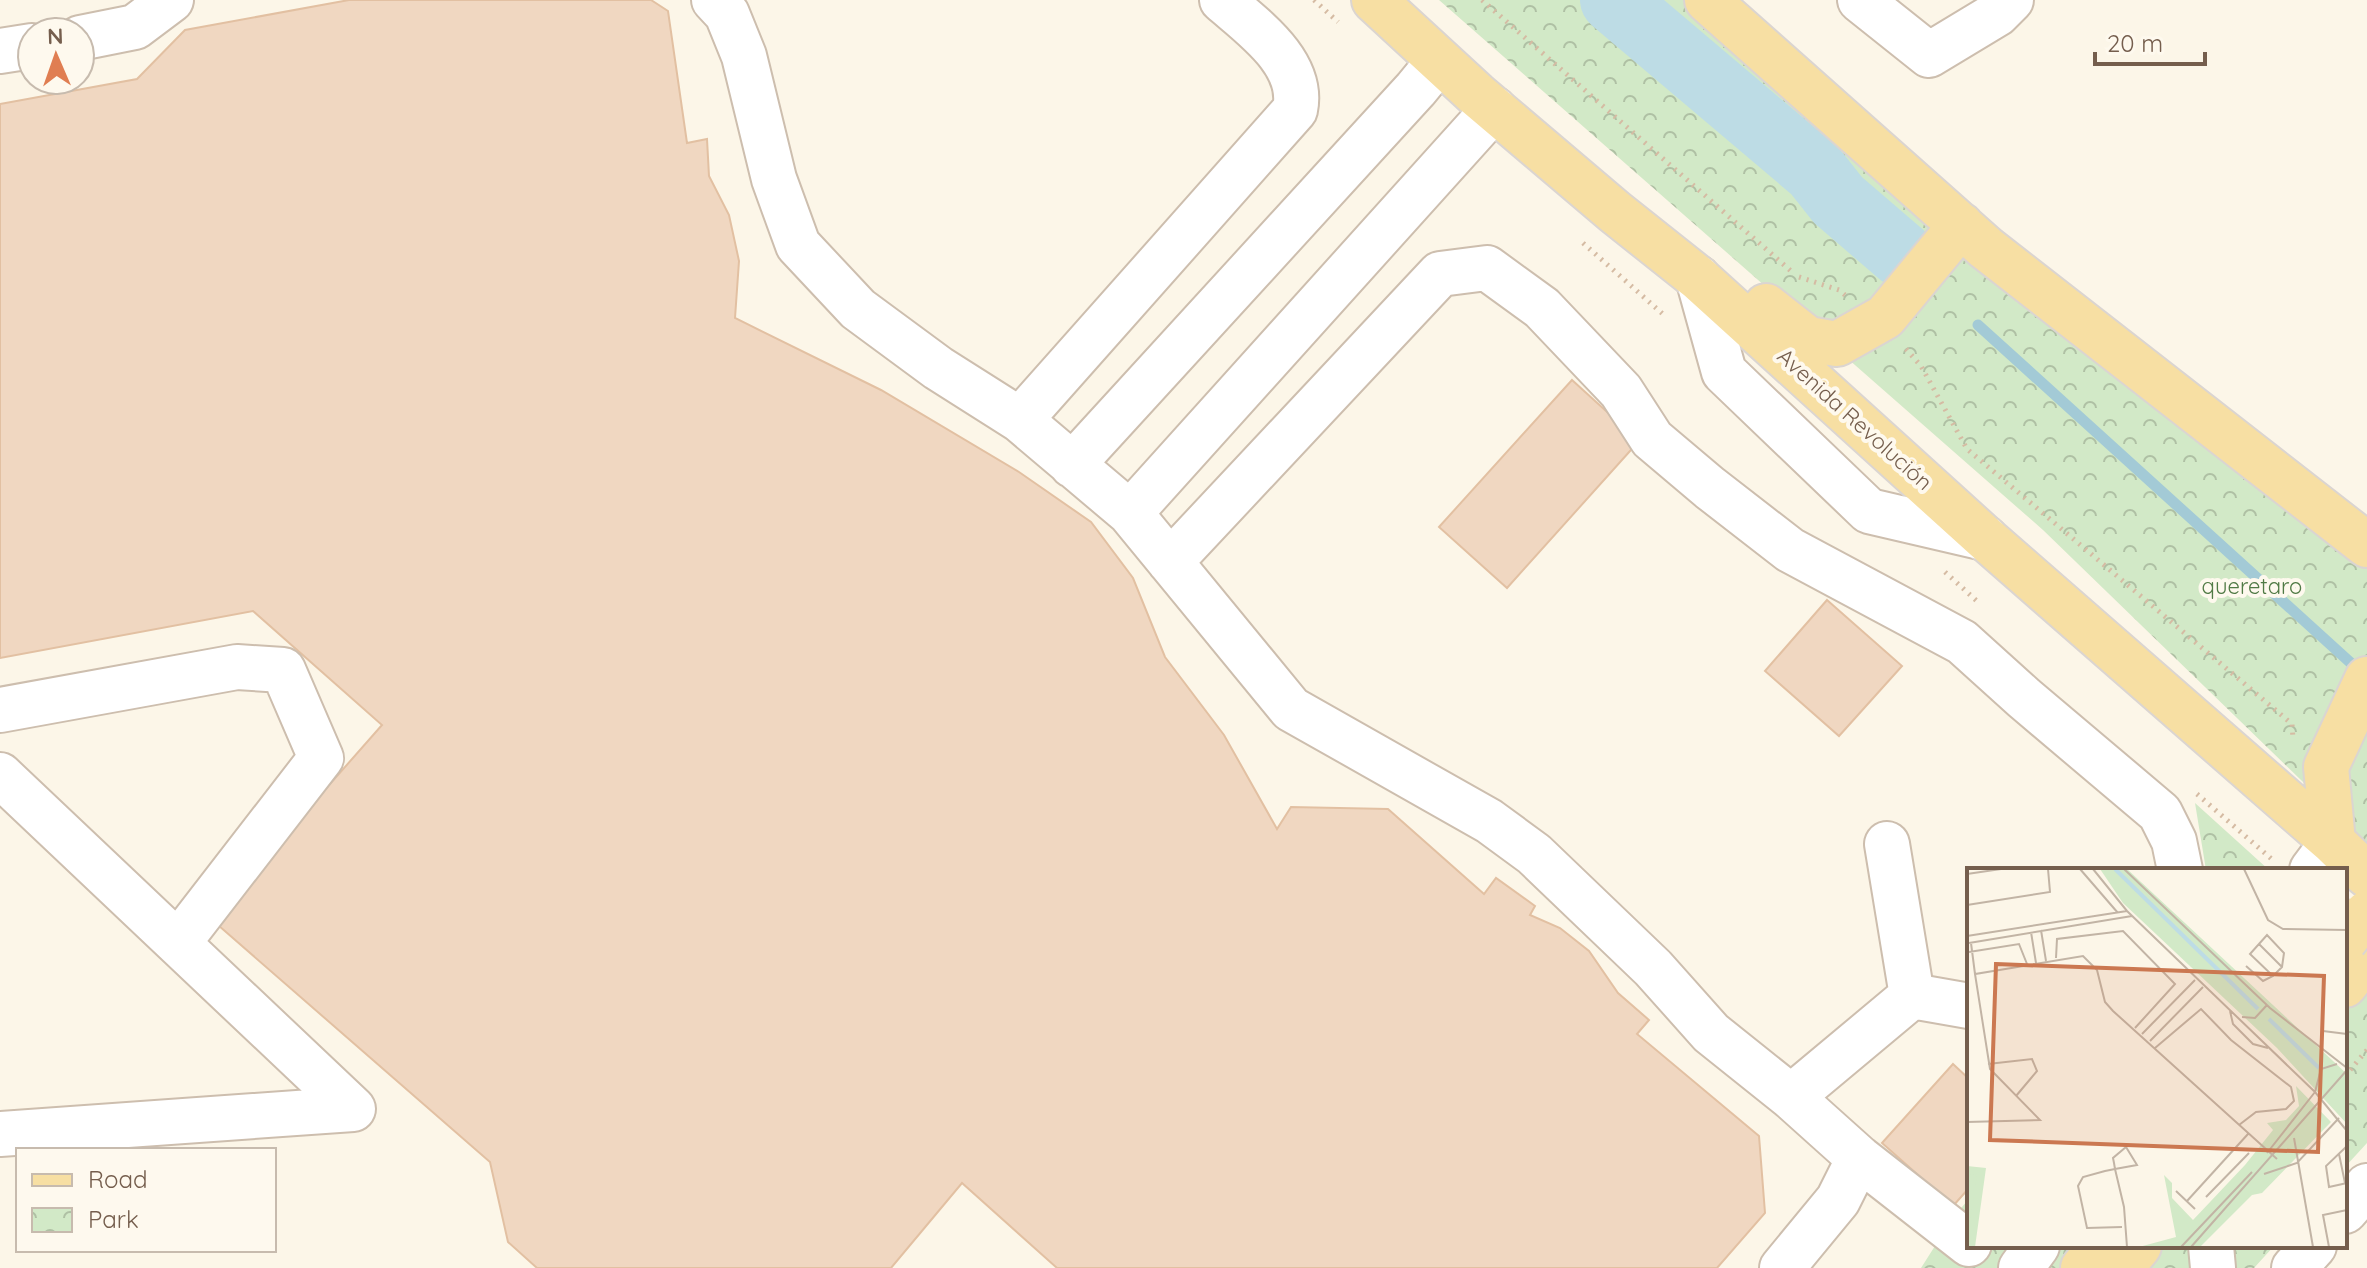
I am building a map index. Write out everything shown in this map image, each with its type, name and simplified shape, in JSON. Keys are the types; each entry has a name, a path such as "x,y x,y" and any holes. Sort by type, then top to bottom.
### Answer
{"main road":[{"name":"Avenida Revolución","path":"1374,0 1494,109 1698,278 1985,538 2323,856 2367,875"},
{"path":"1707,0 1954,234 1986,248 2367,545"},
{"path":"1615,212 1668,221 1808,339 1837,344 1882,320 1954,234"},
{"path":"2323,856 2326,767 2367,679"},
{"path":"2347,938 2367,913"},
{"path":"2347,982 2367,957"},
{"path":"2083,1268 2099,1248"},
{"path":"2121,1268 2137,1248"}],"street":[{"path":"96,35 135,27 171,0"},
{"path":"714,0 727,14 744,56 774,179 798,245 858,309 938,368 1020,420 1130,513 1291,709 1489,821 1534,854 1653,968 1711,1033 1791,1097 1859,1158 1967,1243"},
{"path":"1860,0 1929,55 1996,5"},
{"path":"1020,420 1295,110 1298,96 1292,72 1236,12"},
{"path":"1072,465 1439,61"},
{"path":"1130,513 1494,109"},
{"path":"1170,562 1440,274 1487,268 1542,308 1621,391 1652,439 1710,488 1790,550 1962,642 2160,813 2174,841 2180,868"},
{"path":"1698,278 1724,372 1869,511 1985,538"},
{"path":"0,710 237,667 283,670 321,758 178,943"},
{"path":"0,775 353,1109 0,1134"},
{"path":"1887,844 1912,996"},
{"path":"1791,1097 1912,996 1967,1006"},
{"path":"1782,1268 1838,1200 1859,1158"},
{"path":"2347,1209 2367,1186"},
{"path":"1974,1248 1997,1268"},
{"path":"2021,1268 2036,1248"},
{"path":"2211,1248 2213,1268"},
{"path":"2294,1268 2312,1248"}],"path":[{"path":"1482,0 1797,277 1839,290 1882,320 1921,366 1967,449 2292,724 2293,747 2318,776 2327,780"},
{"path":"2347,1074 2367,1050"}],"green space":[{"name":"queretaro","path":"1439,0 1708,0 2367,545 2367,844 2043,530"},
{"path":"2195,803 2267,868 2206,868"},
{"path":"2347,946 2367,965 2367,1143 2347,1165"},
{"path":"1967,1201 1967,1248 2272,1248 2254,1268 1921,1268"}],"building":[{"path":"349,0 651,0 668,11 687,143 707,139 709,176 729,215 739,261 735,318 881,390 1019,472 1091,522 1133,578 1165,657 1224,735 1277,829 1291,807 1388,809 1484,894 1496,878 1535,906 1530,915 1560,928 1589,951 1618,993 1649,1020 1637,1034 1759,1136 1765,1213 1717,1268 1057,1268 962,1183 891,1268 537,1268 508,1242 490,1162 211,919 382,725 253,611 0,658 0,104 44,96 96,96 96,86 137,79 185,30"},
{"path":"1572,380 1639,441 1507,588 1439,527"},
{"path":"1827,600 1902,666 1839,736 1765,671"},
{"path":"1953,1064 1967,1077 1967,1190 1953,1206 1882,1143"}],"waterway":[{"path":"1613,0 1815,171 1838,200 1902,255"},
{"path":"1978,325 2363,674"}]}
